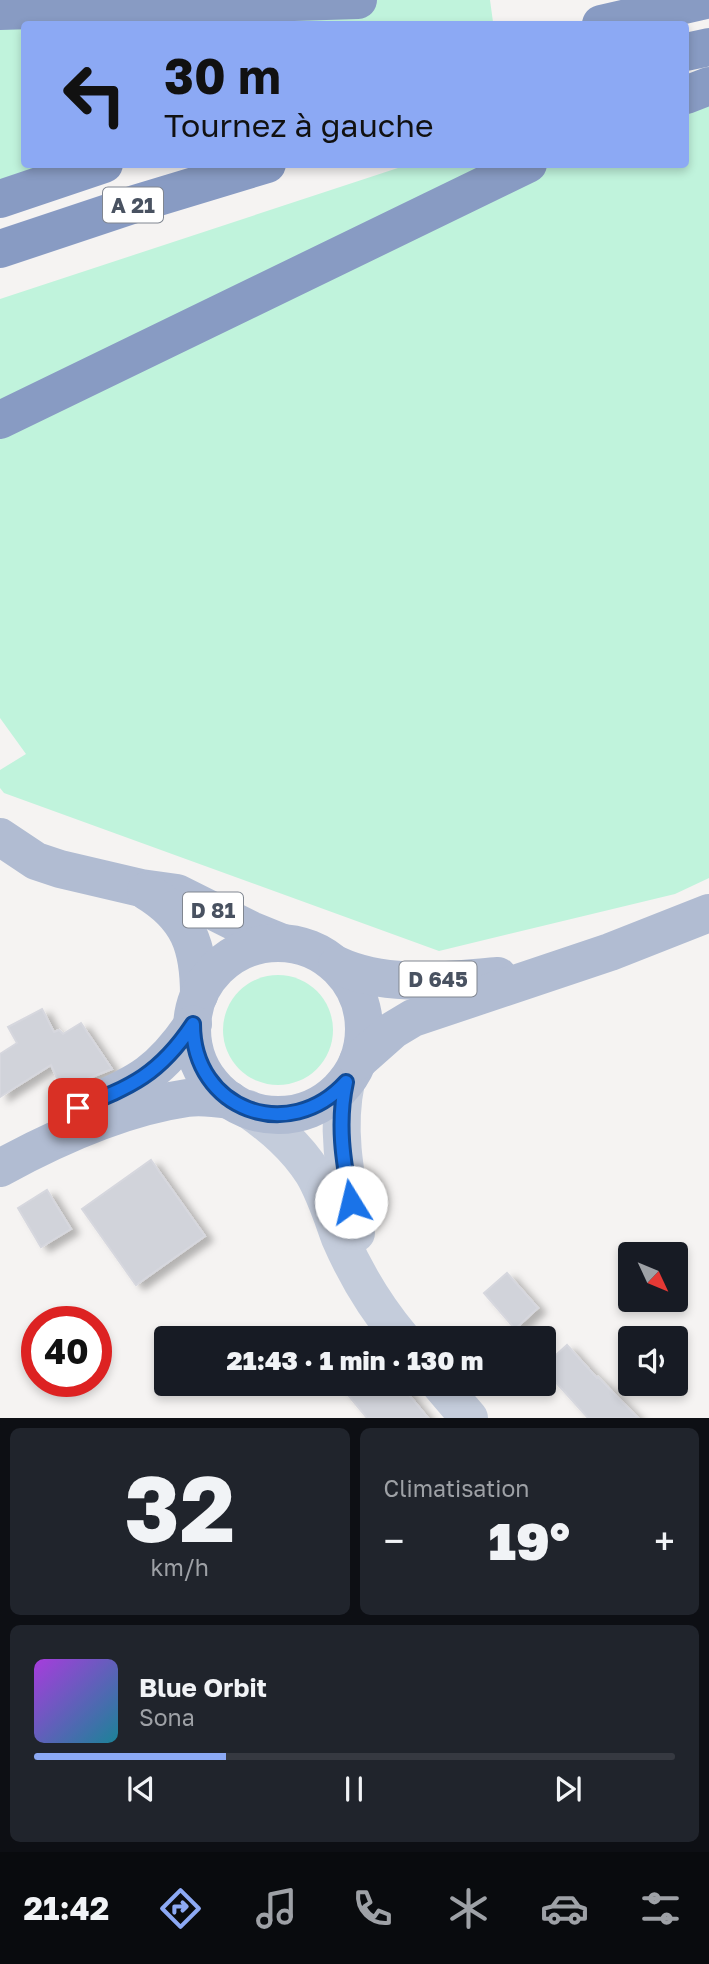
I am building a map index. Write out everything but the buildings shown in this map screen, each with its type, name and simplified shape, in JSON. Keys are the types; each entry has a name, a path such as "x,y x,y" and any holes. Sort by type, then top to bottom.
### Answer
{"highway":[{"path":"0,11 358,0"},
{"path":"614,21 706,0"},
{"path":"689,51 709,47"},
{"path":"689,93 709,86"},
{"name":"A 21","path":"0,199 92,168"},
{"name":"A 21","path":"0,249 254,168"},
{"path":"0,420 520,168"}],"main road":[{"name":"D 81","path":"0,837 37,861 77,874 141,888 177,892 251,930 283,943"},
{"name":"D 81","path":"141,888 167,906 191,937 198,960 196,1010"},
{"name":"D 645","path":"352,1072 393,1030 413,1018 610,952 709,913"},
{"path":"0,1144 57,1116 142,1080 165,1060 196,1010 209,979 229,958 254,946 283,943 312,949 337,965 354,988 363,1015 363,1043 352,1072 324,1101 297,1113 277,1115 239,1105 188,1098 152,1106 73,1134 0,1168"},
{"name":"D 645","path":"337,965 362,976 390,980 542,973"},
{"path":"196,1010 194,1044 199,1063 209,1080 239,1105"}],"street":[{"path":"352,1072 340,1114 340,1133 366,1290"},
{"path":"239,1105 287,1141 315,1177 352,1264 366,1290 392,1326"},
{"path":"450,1396 469,1418"}],"green space":[{"path":"0,0 490,0 493,21 21,21 21,168 49,168 0,184"},
{"path":"709,101 709,878 675,894 439,951 4,793 0,788 0,770 26,754 0,718 0,299 398,168 689,168 689,104"},
{"path":"278,975 299,979 317,991 329,1009 333,1030 329,1051 317,1069 299,1081 278,1085 257,1081 239,1069 227,1051 223,1030 227,1009 239,991 257,979"}],"route":[{"path":"78,1108 131,1086 149,1075 183,1040 193,1024 199,1063 209,1080 230,1100 248,1109 277,1115 297,1113 324,1101 346,1082 340,1114 340,1133 351,1202"}]}
